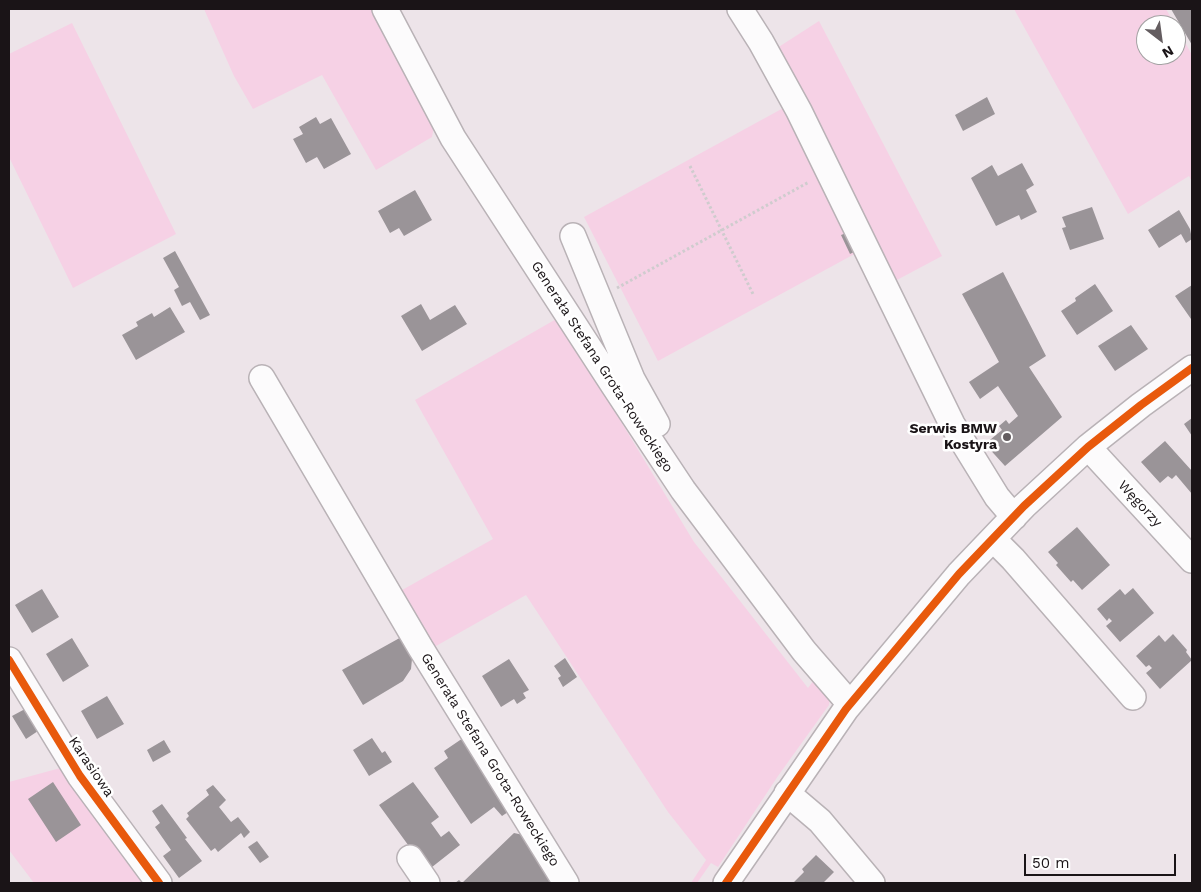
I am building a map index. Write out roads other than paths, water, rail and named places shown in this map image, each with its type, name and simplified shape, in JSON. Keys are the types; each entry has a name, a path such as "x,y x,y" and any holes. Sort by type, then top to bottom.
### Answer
{"street":[{"name":"Generała Stefana Grota-Roweckiego","path":"385,9 453,138 683,490 804,651 850,704"},
{"path":"740,9 761,42 799,111 952,424 997,497 1014,517"},
{"path":"574,236 632,379 716,532"},
{"path":"726,883 850,704 959,574 1014,517 1088,448 1141,405 1192,368"},
{"name":"Generała Stefana Grota-Roweckiego","path":"262,378 415,638 566,883"},
{"name":"Węgorzy","path":"1088,448 1192,560"},
{"path":"993,539 1133,697"},
{"name":"Karasiowa","path":"9,660 80,776 159,883"},
{"path":"788,793 820,821 872,883"},
{"path":"410,858 427,883"}],"place":[{"name":"Serwis BMW Kostyra","path":"1007,437"}]}
